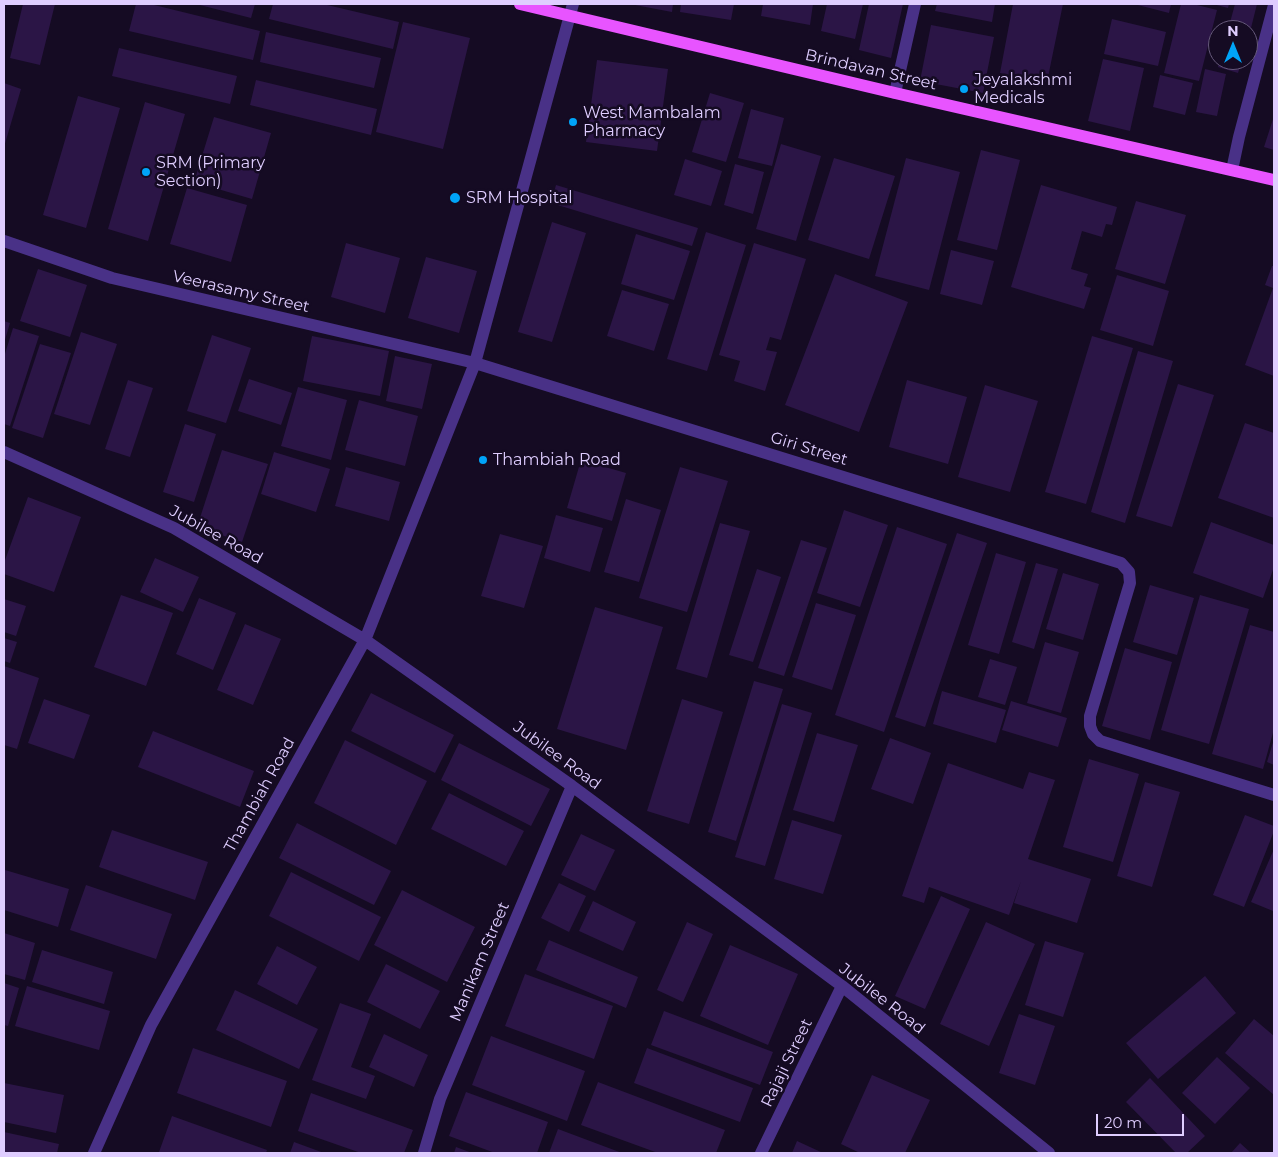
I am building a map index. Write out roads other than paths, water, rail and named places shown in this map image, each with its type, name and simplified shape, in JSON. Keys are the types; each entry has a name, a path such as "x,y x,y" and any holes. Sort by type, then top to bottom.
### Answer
{"main road":[{"name":"Brindavan Street","path":"520,4 572,9 895,93 1274,180"}],"street":[{"path":"895,93 915,4"},
{"path":"1232,170 1274,5"},
{"name":"Thambiah Road","path":"94,1153 151,1025 365,640 475,363 572,9"},
{"name":"Veerasamy Street","path":"4,241 112,278 475,363"},
{"name":"Giri Street","path":"475,363 1121,563 1129,572 1130,582 1090,716 1093,734 1100,741 1274,795"},
{"name":"Jubilee Road","path":"4,452 174,528 365,640 572,786 842,986 1049,1153"},
{"name":"Manikam Street","path":"424,1153 440,1099 572,786"},
{"name":"Rajaji Street","path":"761,1153 842,986"}],"place":[{"name":"Jeyalakshmi Medicals","path":"964,89"},
{"name":"West Mambalam Pharmacy","path":"573,122"},
{"name":"SRM (Primary Section)","path":"146,172"},
{"name":"SRM Hospital","path":"455,198"},
{"name":"Thambiah Road","path":"483,460"}]}
